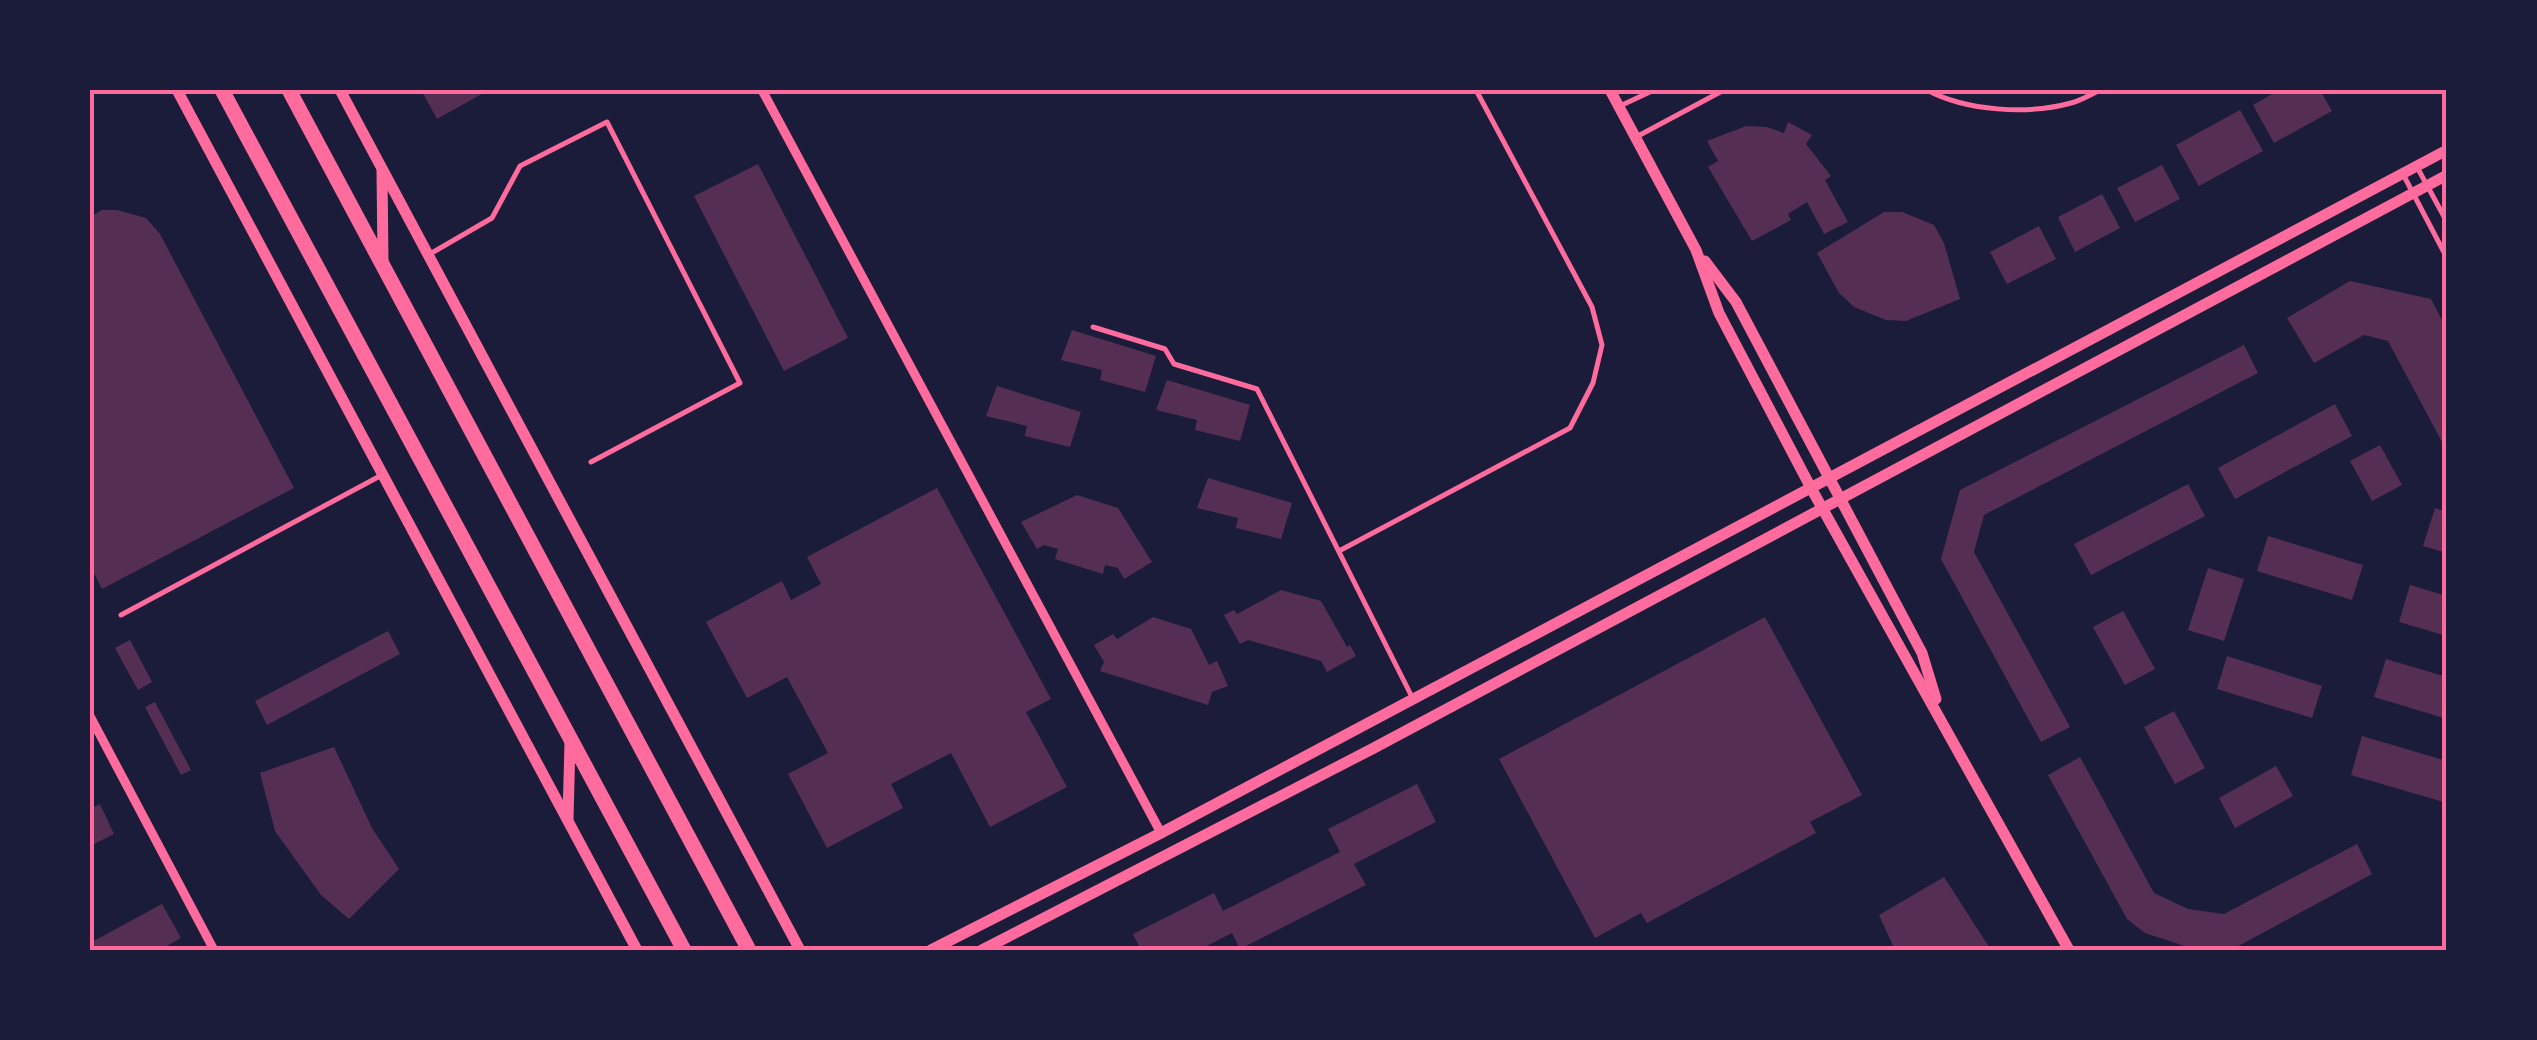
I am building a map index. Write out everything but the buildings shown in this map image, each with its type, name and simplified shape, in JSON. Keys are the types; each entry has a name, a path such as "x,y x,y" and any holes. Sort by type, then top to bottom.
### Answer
{"main road":[{"path":"222,90 684,950"},
{"path":"289,90 749,950"}],"street":[{"path":"177,90 638,950"},
{"path":"340,90 800,950"},
{"path":"762,90 1161,833"},
{"path":"1610,90 1696,250 1719,313 1811,488 2070,950"},
{"path":"930,950 1161,833 2447,150"},
{"path":"382,170 384,267"},
{"path":"982,950 1372,749 2447,175"},
{"path":"1696,250 1736,302 1922,652 1940,715"},
{"path":"90,716 214,950"},
{"path":"568,821 570,738"}],"lane":[{"path":"1339,552 1570,428 1593,383 1602,346 1592,307 1476,90"},
{"path":"1619,107 1654,90"},
{"path":"1636,138 1724,90"},
{"path":"1927,90 1970,104 2018,109 2072,104 2101,90"},
{"path":"428,255 492,218 520,166 607,122 740,384 591,462"},
{"path":"2416,166 2447,222"},
{"path":"2403,173 2447,258"},
{"path":"1093,327 1165,349 1174,364 1257,389 1413,700"},
{"path":"121,615 383,474"}]}
